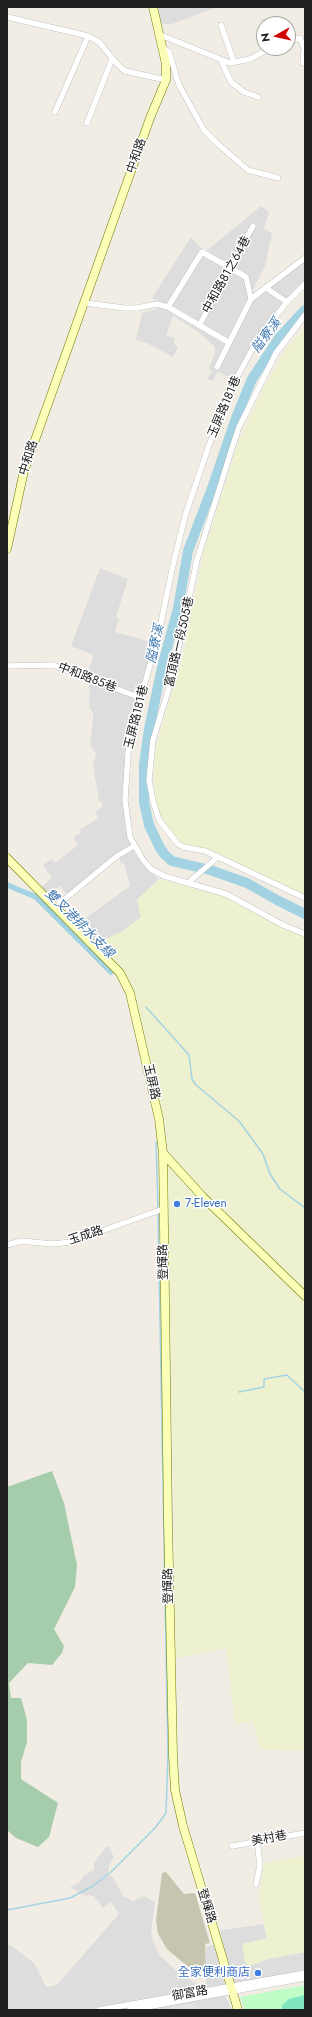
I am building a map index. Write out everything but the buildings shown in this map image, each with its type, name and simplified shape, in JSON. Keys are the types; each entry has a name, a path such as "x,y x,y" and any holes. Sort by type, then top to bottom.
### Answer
{"street":[{"name":"中和路","path":"7,549 24,471 150,118 166,80 166,64 153,7"},
{"path":"7,17 88,36 99,42 125,71 166,80"},
{"path":"221,25 234,62"},
{"path":"158,34 230,63 250,59 256,56"},
{"path":"55,112 88,36"},
{"path":"296,39 300,38 304,50 303,63"},
{"path":"161,46 170,52 179,85 204,130 248,170 278,178"},
{"path":"87,123 112,58"},
{"path":"221,60 231,82 244,92 258,97"},
{"name":"中和路81之64巷","path":"200,324 253,226"},
{"path":"168,307 202,252 246,277 251,299"},
{"path":"217,367 228,342 251,299 305,258"},
{"name":"玉屏路181巷","path":"305,284 287,302 258,339 237,377 209,445 186,513 173,565 158,637 129,739 126,770 128,826 134,846 151,869 164,876 190,881 226,894 305,934"},
{"path":"266,288 287,302"},
{"path":"85,302 124,308 137,308 157,304 168,307 200,324 228,342"},
{"name":"富頂路一段505巷","path":"305,315 276,353 239,427 233,445 197,560 172,678 154,740 151,755 150,788 155,810 163,827 183,847 205,851 216,858 305,898"},
{"name":"中和路85巷","path":"7,666 53,665 141,698"},
{"path":"55,907 117,856 134,846"},
{"name":"玉屏路","path":"7,858 120,973 130,993 159,1119 163,1153"},
{"path":"190,881 216,858"},
{"path":"163,1153 203,1197 305,1296"},
{"name":"登輝路","path":"163,1153 172,1749 175,1790 183,1826 238,2010"},
{"name":"玉成路","path":"7,1245 21,1241 53,1244 71,1242 163,1209"},
{"name":"美村巷","path":"232,1846 257,1840 305,1833"},
{"path":"256,1884 260,1865 257,1840"},
{"name":"御富路","path":"130,2010 305,1973"},
{"name":"御富路","path":"99,2010 305,1978"}],"shaded area":[{"path":"153,7 217,7 172,24 152,23"},
{"path":"261,206 269,212 264,229 272,233 265,266 253,290 254,296 257,299 305,259 305,283 268,324 234,379 218,372 213,381 207,379 212,371 209,369 215,353 215,347 200,333 173,316 166,335 175,338 174,344 178,348 173,357 149,344 136,340 142,313 157,309 160,303 152,298 191,237 205,252"},
{"path":"305,328 305,896 208,851 189,849 179,843 162,821 155,798 154,778 155,750 182,658 203,555 239,440 265,385 286,349"},
{"path":"100,568 128,579 116,617 119,619 115,632 155,643 126,753 125,829 135,854 147,869 159,879 137,900 141,917 123,931 95,944 79,923 130,886 124,863 121,864 119,855 69,897 60,886 48,895 41,887 52,878 43,865 52,859 55,863 78,845 73,838 81,832 79,830 99,818 95,813 103,806 101,801 99,801 93,765 96,754 90,744 93,712 89,708 90,672 88,671 94,655 71,646"},
{"path":"159,879 220,895 305,937 305,1751 260,1749 253,1722 235,1724 226,1648 175,1659 173,1613 175,1527 165,1183 167,1132 138,1022 119,967 98,943 123,931 141,917 137,900"},
{"path":"106,1847 109,1847 114,1857 109,1865 108,1873 114,1879 123,1896 133,1901 144,1896 155,1902 151,1932 153,1941 160,1956 180,1974 201,1986 202,1989 206,1989 206,1947 220,1943 217,1931 264,1924 267,1939 249,1966 268,1959 305,1952 305,1971 221,1986 232,2010 7,2010 7,1944 12,1946 34,1963 46,1987 57,1985 119,1914 111,1902 103,1908 94,1896 83,1895 70,1887 79,1883 83,1876 94,1870 94,1863"},
{"path":"305,1856 305,1952 268,1959 249,1966 245,1962 242,1944 267,1938 259,1900 264,1863"},
{"path":"166,1872 184,1894 195,1893 210,1943 205,1944 206,1970 204,1973 193,1970 181,1961 167,1949 158,1934 156,1920 162,1873"},
{"path":"195,2003 196,2010 173,2010 172,2007"}],"green space":[{"path":"52,1471 64,1503 77,1565 75,1587 54,1629 64,1646 62,1653 52,1665 28,1663 9,1683 11,1698 21,1698 27,1720 27,1742 21,1762 21,1779 58,1803 49,1837 38,1847 16,1838 7,1830 7,1487"},
{"path":"305,1985 305,2010 245,2010 240,1997"},
{"path":"305,1995 305,2010 282,2010 282,2005 289,1999"}],"waterway":[{"name":"隘寮溪","path":"305,310 279,338 252,379 236,418 211,491 188,551 178,608 163,663 149,729 144,765 144,802 149,825 165,855 172,861 210,870 247,883 305,914"},
{"name":"雙叉港排水支線","path":"7,885 36,897 111,972"},
{"path":"146,1007 189,1055 192,1079 196,1085 239,1121 263,1154 270,1174 280,1189 305,1208"},
{"path":"156,1142 158,1208"},
{"path":"7,1910 70,1898 93,1886 111,1872 155,1828 166,1813 168,1755 158,1212"},
{"path":"239,1392 264,1387 264,1379 287,1375 305,1392"}],"place":[{"name":"7-Eleven","path":"177,1204"},
{"name":"全家便利商店","path":"258,1973"}]}
